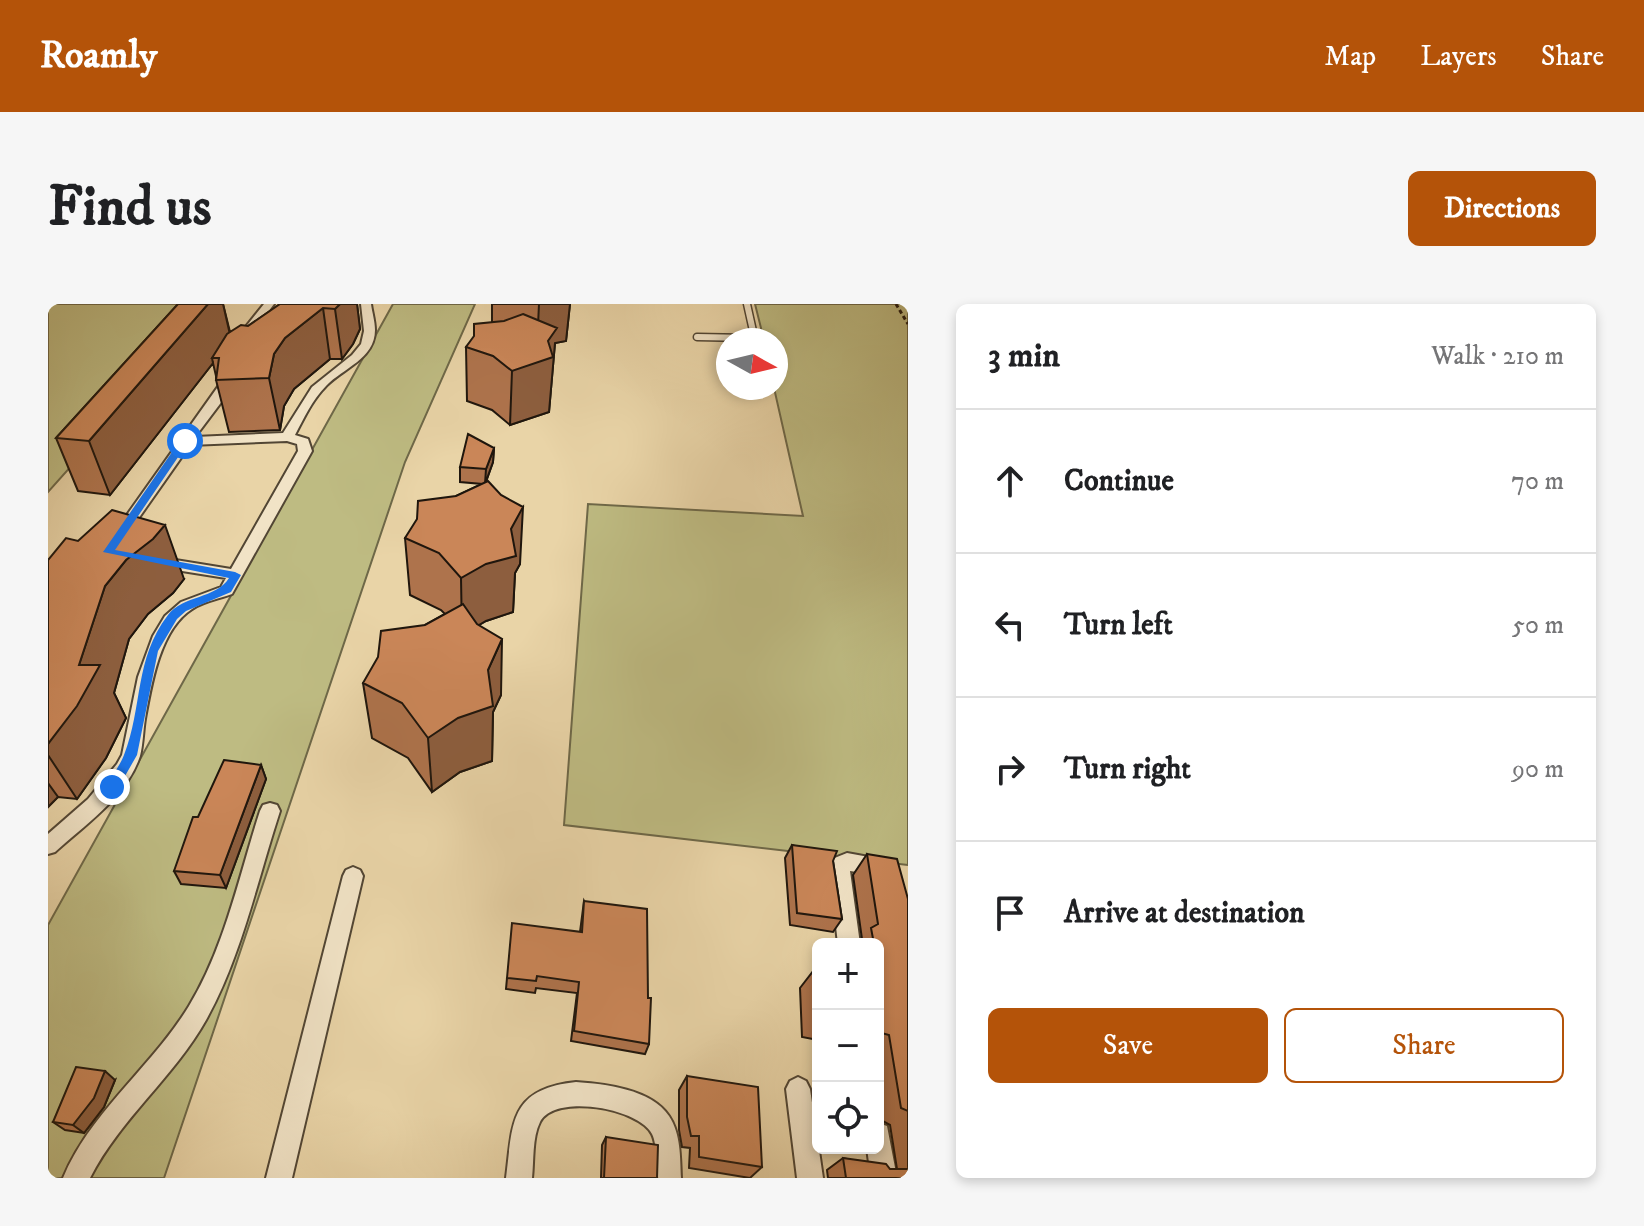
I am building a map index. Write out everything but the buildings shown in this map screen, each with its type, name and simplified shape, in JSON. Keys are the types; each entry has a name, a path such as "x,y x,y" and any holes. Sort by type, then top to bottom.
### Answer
{"street":[{"path":"231,354 269,304"},
{"path":"288,437 301,410 323,381 359,355 369,335 366,304"},
{"path":"108,552 226,384 251,367"},
{"path":"48,846 96,803 124,771 131,755 152,651 172,617 193,601 227,590 305,451 303,442 288,437 185,441"},
{"path":"142,560 235,575"},
{"path":"76,1178 106,1125 198,1012 229,937 270,811"},
{"path":"848,938 839,865 847,862 884,867 893,872 898,881"},
{"path":"279,1178 353,876"},
{"path":"798,1089 810,1178"},
{"path":"519,1178 526,1130 533,1109 545,1099 564,1093 632,1102 648,1110 659,1123 667,1142 668,1178"},
{"path":"881,1154 884,1178"}],"lane":[{"path":"697,337 750,338 753,331 747,304"}],"path":[{"path":"896,304 908,324"}],"shaded area":[{"path":"48,304 216,304 48,492"},
{"path":"393,304 475,304 405,462 164,1178 48,1178 48,925"},
{"path":"755,304 908,304 908,865 564,825 588,504 803,516 777,400 788,400 788,328 761,328"}],"route":[{"path":"112,787 131,755 152,651 172,617 193,601 227,590 235,575 108,552 185,441"}]}
